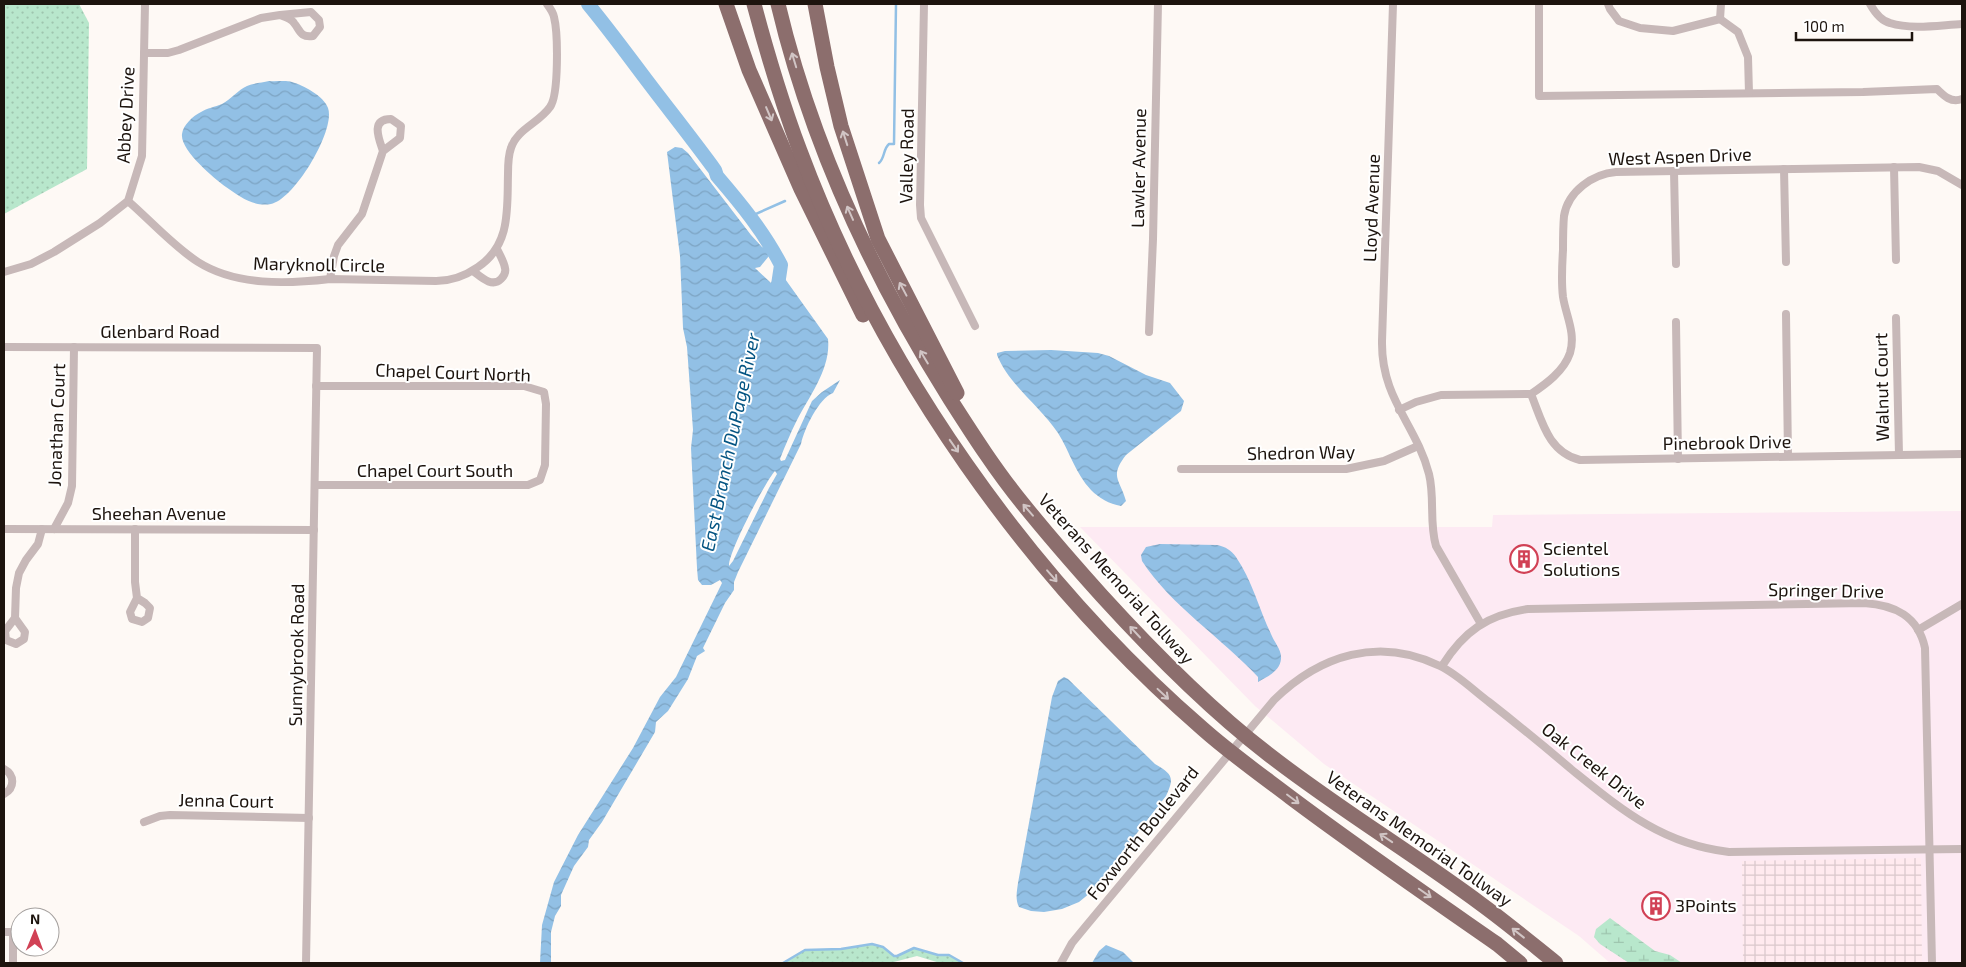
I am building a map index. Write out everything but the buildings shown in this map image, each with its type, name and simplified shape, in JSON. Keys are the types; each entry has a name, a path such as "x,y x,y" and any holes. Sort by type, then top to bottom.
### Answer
{"highway":[{"path":"726,4 749,70 835,261 860,311 908,391 927,406"},
{"path":"754,4 790,122 830,223 868,304 927,406 996,506 1055,580 1140,671 1206,732 1332,828 1497,944 1520,963"},
{"name":"Veterans Memorial Tollway","path":"778,4 806,100 852,216 916,343 979,442 1021,502 1070,561 1149,647 1221,715 1268,754 1352,815 1480,903 1556,963"},
{"path":"815,4 841,126 878,239 972,423 979,442"}],"street":[{"name":"Abbey Drive","path":"128,201 142,156 145,4"},
{"name":"Maryknoll Circle","path":"128,201 192,257 222,274 257,281 314,281 330,279 443,281 458,278 473,271 487,261 497,249 506,222 510,148 516,137 551,107 554,99 556,88 556,34 554,14 547,4"},
{"name":"Valley Road","path":"924,4 920,205 922,218 975,326"},
{"name":"Lawler Avenue","path":"1149,332 1158,4"},
{"name":"Lloyd Avenue","path":"1393,4 1382,351 1386,380 1418,446 1430,481 1433,532 1436,546 1481,624"},
{"path":"1539,4 1539,96 1937,89 1948,99 1960,101 1962,99"},
{"path":"1608,4 1619,22 1640,28 1673,31 1720,19"},
{"path":"1720,19 1721,4"},
{"path":"1870,4 1875,12 1888,23 1907,26 1962,24"},
{"path":"144,53 168,53 179,50 261,18 280,14 311,12 320,20 320,27 316,34 305,36 298,32 294,23 280,14"},
{"path":"1720,19 1738,32 1748,57 1750,93"},
{"path":"330,279 334,256 338,246 362,214 383,151"},
{"path":"1894,167 1896,260"},
{"name":"West Aspen Drive","path":"1531,394 1548,382 1566,363 1571,350 1571,329 1563,298 1564,216 1568,204 1580,187 1604,173 1919,167 1948,176 1962,185"},
{"path":"1784,169 1786,262"},
{"path":"1674,171 1676,264"},
{"path":"4,272 31,264 54,252 100,223 128,201"},
{"path":"473,271 490,282 502,278 505,266 497,249"},
{"path":"1786,314 1788,456"},
{"name":"Walnut Court","path":"1896,318 1899,455"},
{"path":"1676,322 1678,459"},
{"name":"Glenbard Road","path":"4,347 317,348"},
{"name":"Jonathan Court","path":"54,529 66,507 72,486 74,347"},
{"name":"Sunnybrook Road","path":"306,963 317,348"},
{"name":"Chapel Court North","path":"316,386 528,387 544,392 546,404 545,436"},
{"path":"1399,410 1416,402 1441,396 1531,394"},
{"name":"Pinebrook Drive","path":"1531,394 1544,429 1553,444 1573,458 1593,461 1962,454"},
{"name":"Chapel Court South","path":"314,485 528,485 540,480 545,465 545,436"},
{"name":"Shedron Way","path":"1181,469 1346,469 1384,461 1418,446"},
{"name":"Sheehan Avenue","path":"4,529 314,530"},
{"path":"15,618 16,588 20,573 26,560 38,544 42,529"},
{"path":"135,529 135,582 137,598"},
{"name":"Springer Drive","path":"1442,666 1457,644 1481,624 1511,611 1528,609 1864,603 1890,606 1899,611 1918,630 1924,643 1926,659 1928,849 1932,963"},
{"path":"1918,630 1962,604"},
{"name":"Oak Creek Drive","path":"1253,725 1289,686 1309,671 1336,658 1366,652 1389,652 1416,656 1442,666 1520,727 1618,808 1652,830 1675,840 1701,848 1729,852 1962,849"},
{"name":"Foxworth Boulevard","path":"1061,963 1072,943 1253,725"},
{"path":"4,769 11,774 13,783 9,791 4,794"},
{"name":"Jenna Court","path":"144,822 160,816 170,815 309,818"},
{"path":"4,932 13,932 13,963"}],"shaded area":[{"path":"1962,511 1962,963 1610,963 1579,936 1324,764 1255,706 1080,527 1492,527 1493,515"},
{"path":"1921,858 1922,963 1743,963 1742,861"}],"green space":[{"path":"4,4 79,4 89,23 87,169 4,214"},
{"path":"1610,918 1655,951 1670,955 1682,963 1629,963 1600,944 1594,937 1596,929"},
{"path":"872,944 883,947 894,956 914,948 938,955 949,955 963,963 940,963 917,956 890,963 783,963 805,950 841,949"}],"water":[{"path":"269,81 292,82 313,92 326,104 329,118 320,147 301,178 280,200 265,205 253,203 242,198 214,177 186,148 182,134 186,124 206,109 222,104 247,86"},
{"path":"675,147 682,148 688,153 751,235 762,247 781,255 780,267 783,276 828,339 828,350 823,371 797,420 780,459 781,461 785,460 812,401 840,380 833,393 818,407 805,430 801,444 738,572 734,582 734,590 725,603 703,648 705,651 697,656 688,679 668,711 656,722 655,732 602,822 589,840 588,847 574,866 561,895 561,906 555,916 551,932 551,963 540,963 542,925 554,882 578,835 633,748 660,697 676,677 722,583 720,580 711,585 702,585 698,580 691,448 693,430 687,347 683,328 680,256 667,152","holes":["769,256 775,265 771,283 755,268 760,267","775,471 777,474 729,566 734,547 748,518"]},
{"path":"1051,350 1098,353 1109,356 1146,375 1170,383 1184,401 1181,411 1126,455 1121,462 1117,478 1126,501 1121,506 1101,498 1085,483 1058,433 1009,376 997,355 997,353 1005,351"},
{"path":"1160,544 1217,545 1228,549 1234,555 1247,575 1280,652 1280,663 1272,673 1258,682 1258,677 1244,662 1182,607 1154,578 1142,561 1141,555 1146,547"},
{"path":"1064,677 1155,764 1165,771 1171,780 1166,796 1090,893 1079,902 1062,909 1044,912 1031,911 1019,907 1017,898 1018,883 1052,697 1058,681"},
{"path":"1106,945 1123,952 1134,963 1092,963 1099,951"}],"waterway":[{"name":"East Branch DuPage River","path":"588,4 706,158 717,176 760,230 781,265 778,285"},
{"path":"879,163 887,146 894,144 896,4"},
{"path":"749,217 785,201"},
{"path":"783,963 805,950 841,949 872,944 883,947 894,956 914,948 938,955 949,955 963,963"}],"place":[{"name":"Scientel Solutions","path":"1524,559"},
{"name":"3Points","path":"1656,906"}]}
